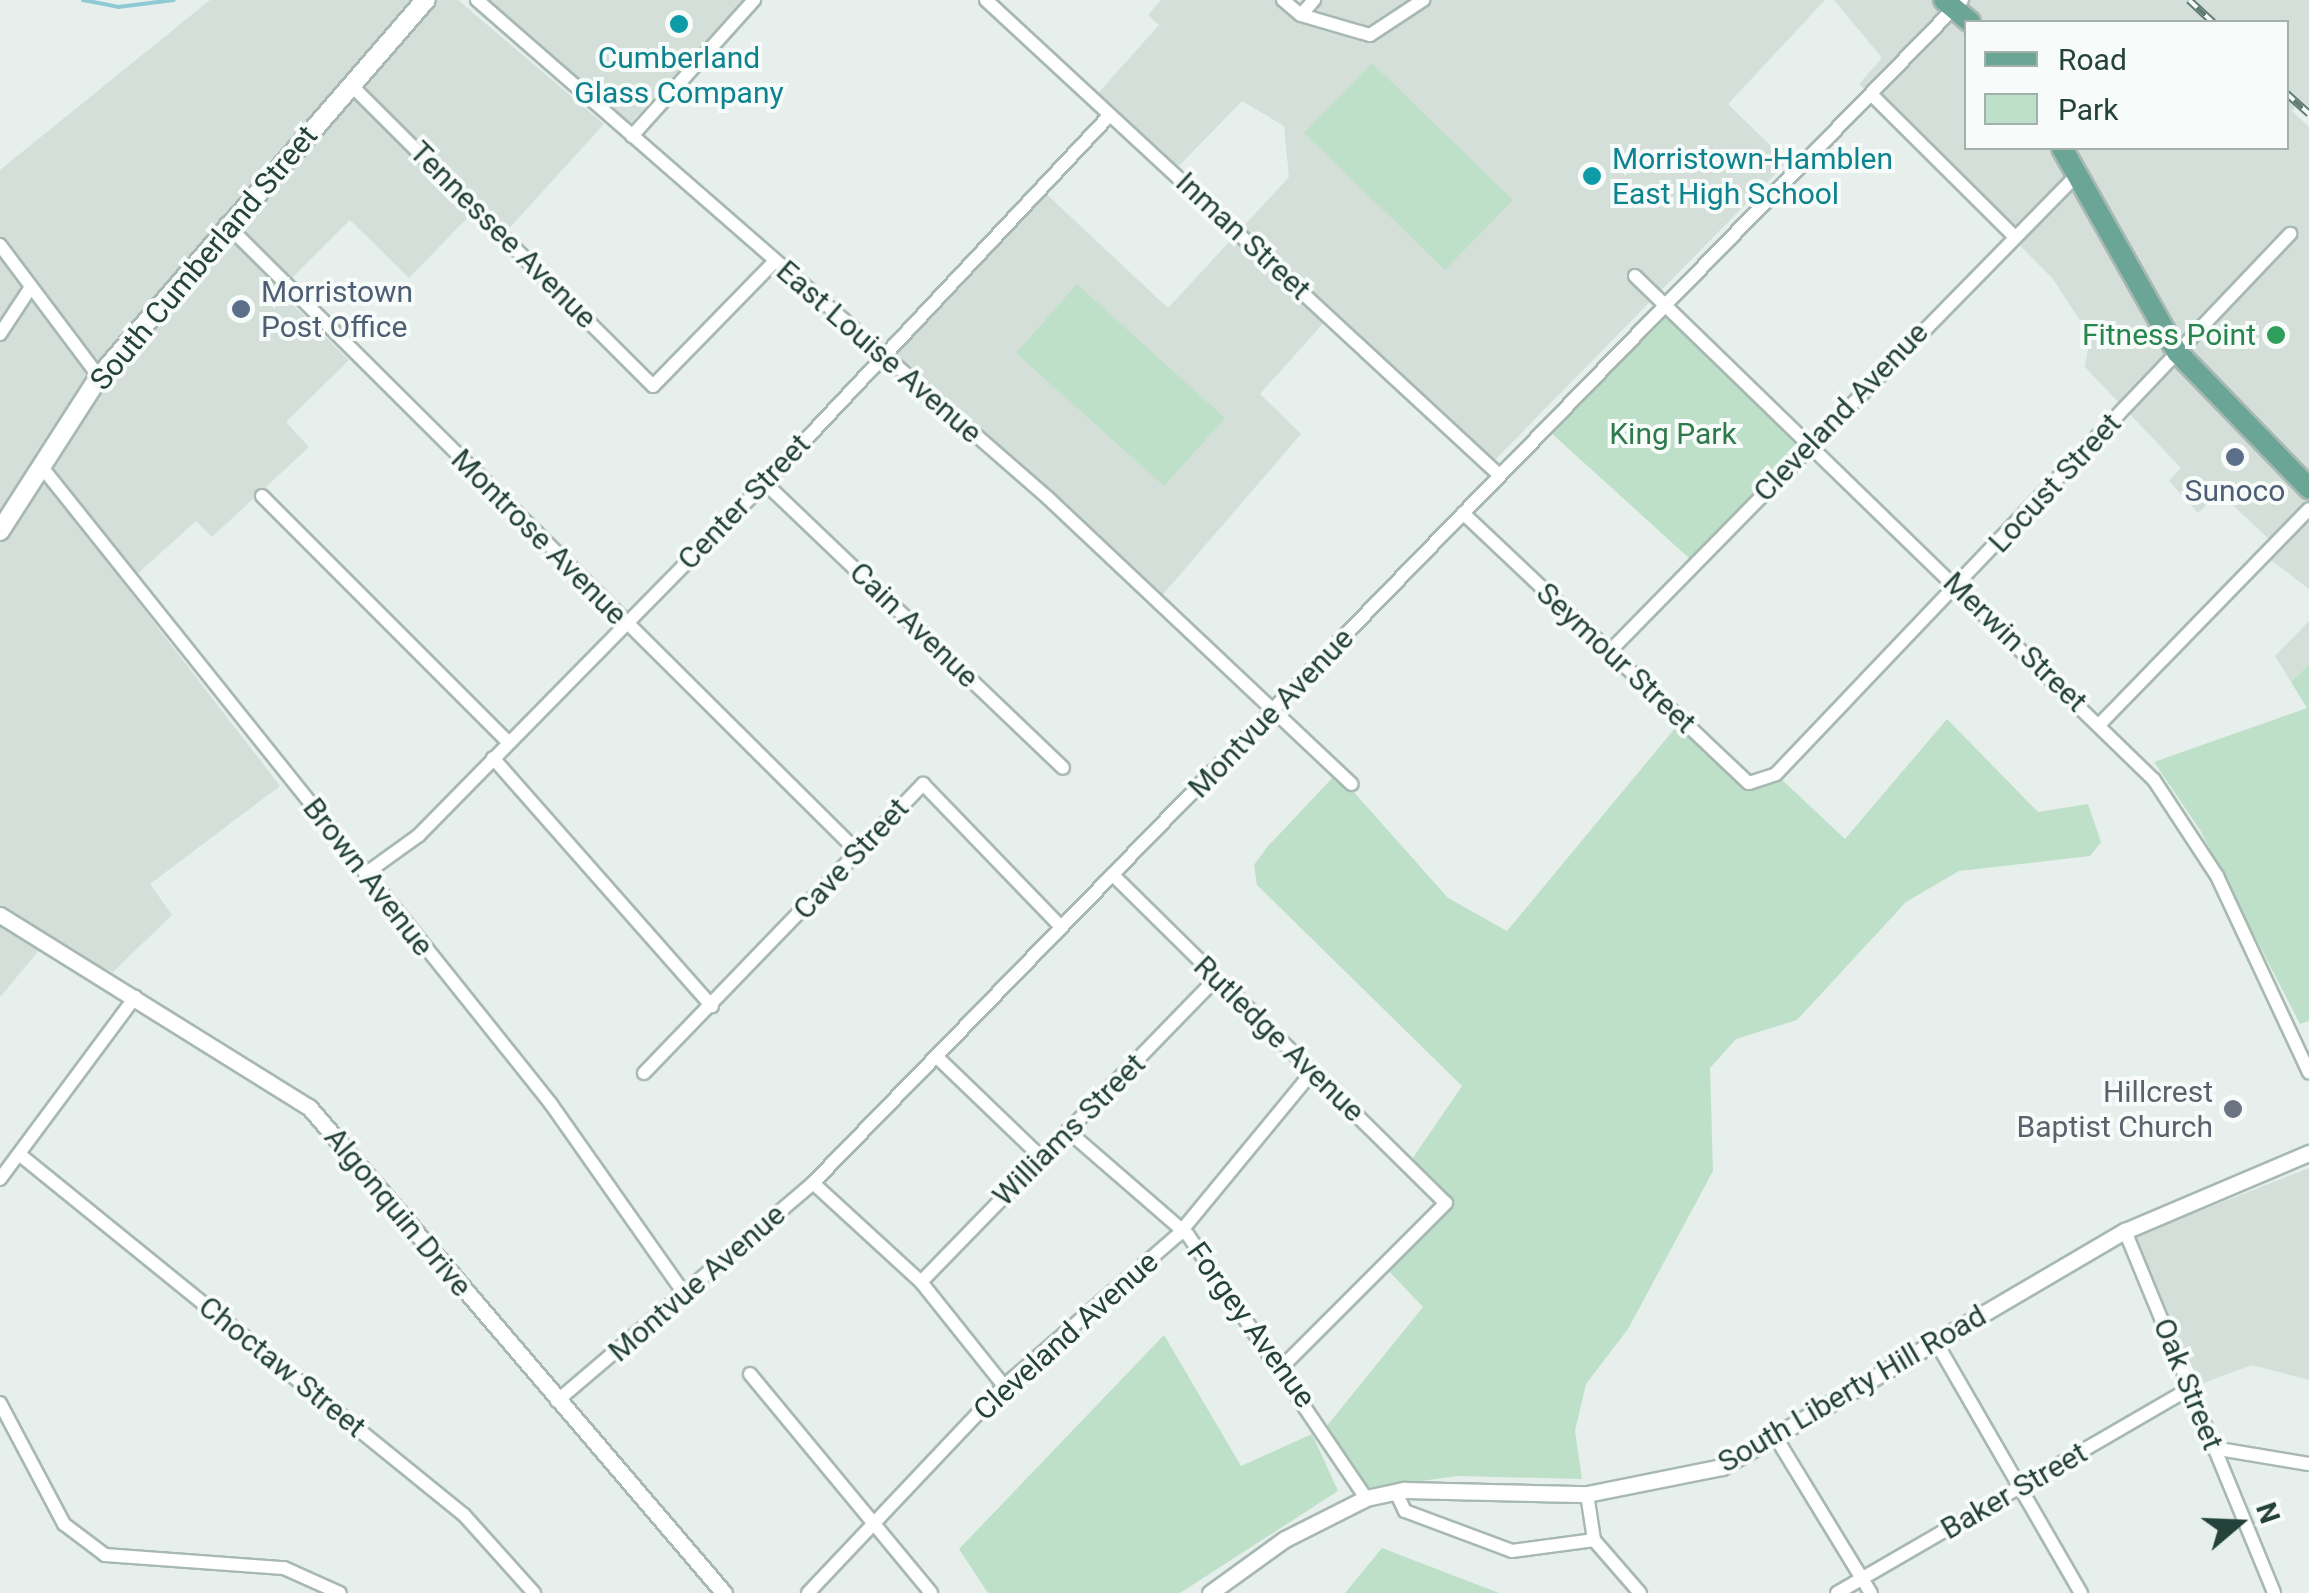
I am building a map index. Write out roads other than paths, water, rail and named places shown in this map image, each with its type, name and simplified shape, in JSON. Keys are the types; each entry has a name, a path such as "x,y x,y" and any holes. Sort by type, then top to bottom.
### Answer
{"main road":[{"name":"South Cumberland Street","path":"0,531 99,377 226,224 426,0"},
{"path":"2063,150 2178,352 2309,488"}],"street":[{"name":"East Louise Avenue","path":"477,0 1276,709 1351,784"},
{"path":"632,136 754,0"},
{"path":"1283,0 1301,15 1370,36 1424,0"},
{"path":"1301,15 1314,0"},
{"name":"Inman Street","path":"995,3 1109,116 1498,474"},
{"name":"Montvue Avenue","path":"557,1402 812,1183 937,1057 1058,924 1112,875 1276,709 1665,302 1958,8"},
{"name":"Tennessee Avenue","path":"352,86 653,386 774,262"},
{"path":"1872,95 2014,236"},
{"name":"Center Street","path":"365,874 419,835 765,483 1109,116"},
{"name":"Cleveland Avenue","path":"1609,652 2076,176"},
{"name":"Montrose Avenue","path":"226,224 855,849"},
{"name":"Locust Street","path":"1776,774 2290,234"},
{"path":"0,246 99,377"},
{"name":"Merwin Street","path":"1635,276 1812,441 2099,725 2192,831 2309,1072"},
{"path":"0,334 32,287"},
{"name":"Brown Avenue","path":"41,466 551,1104 685,1294"},
{"name":"Cain Avenue","path":"765,483 1063,768"},
{"path":"262,496 508,742"},
{"path":"2099,725 2309,509"},
{"name":"Seymour Street","path":"1462,513 1750,783 1776,774"},
{"path":"493,758 712,1006"},
{"name":"Cave Street","path":"644,1073 712,1006 855,849 922,784 1058,924"},
{"name":"Rutledge Avenue","path":"1112,875 1446,1202 1282,1367"},
{"name":"Algonquin Drive","path":"0,914 309,1108 724,1593"},
{"name":"Williams Street","path":"921,1282 1217,978"},
{"path":"0,1179 135,998"},
{"path":"937,1057 1041,1157"},
{"name":"Cleveland Avenue","path":"808,1593 1004,1386 1178,1235 1314,1071"},
{"name":"Forgey Avenue","path":"1069,1132 1178,1235 1188,1234 1282,1367 1366,1498"},
{"name":"South Liberty Hill Road","path":"1210,1593 1285,1539 1366,1498 1396,1492 1587,1494 1679,1482 1774,1436 2125,1231 2309,1153"},
{"name":"Choctaw Street","path":"19,1154 464,1514 534,1593"},
{"path":"812,1183 921,1282 1004,1386"},
{"name":"Oak Street","path":"2125,1231 2274,1593"},
{"path":"1936,1342 2080,1593"},
{"path":"750,1374 876,1520 931,1593"},
{"name":"Baker Street","path":"1837,1593 2190,1388"},
{"path":"0,1404 64,1524 106,1555 284,1568 340,1593"},
{"path":"1774,1436 1871,1593"},
{"path":"2214,1448 2309,1464"},
{"path":"1396,1492 1405,1511 1512,1551 1594,1540"},
{"path":"1587,1494 1594,1540 1640,1593"}],"waterway":[{"path":"83,0 118,7 174,0"}],"railway":[{"path":"2189,0 2211,20"},
{"path":"2289,96 2309,114"}],"place":[{"name":"Cumberland Glass Company","path":"679,24"},
{"name":"Morristown-Hamblen East High School","path":"1592,176"},
{"name":"Morristown Post Office","path":"241,309"},
{"name":"Fitness Point","path":"2276,335"},
{"name":"Sunoco","path":"2235,457"},
{"name":"Hillcrest Baptist Church","path":"2233,1109"}],"park label":[{"name":"King Park","path":"1673,434"}]}
